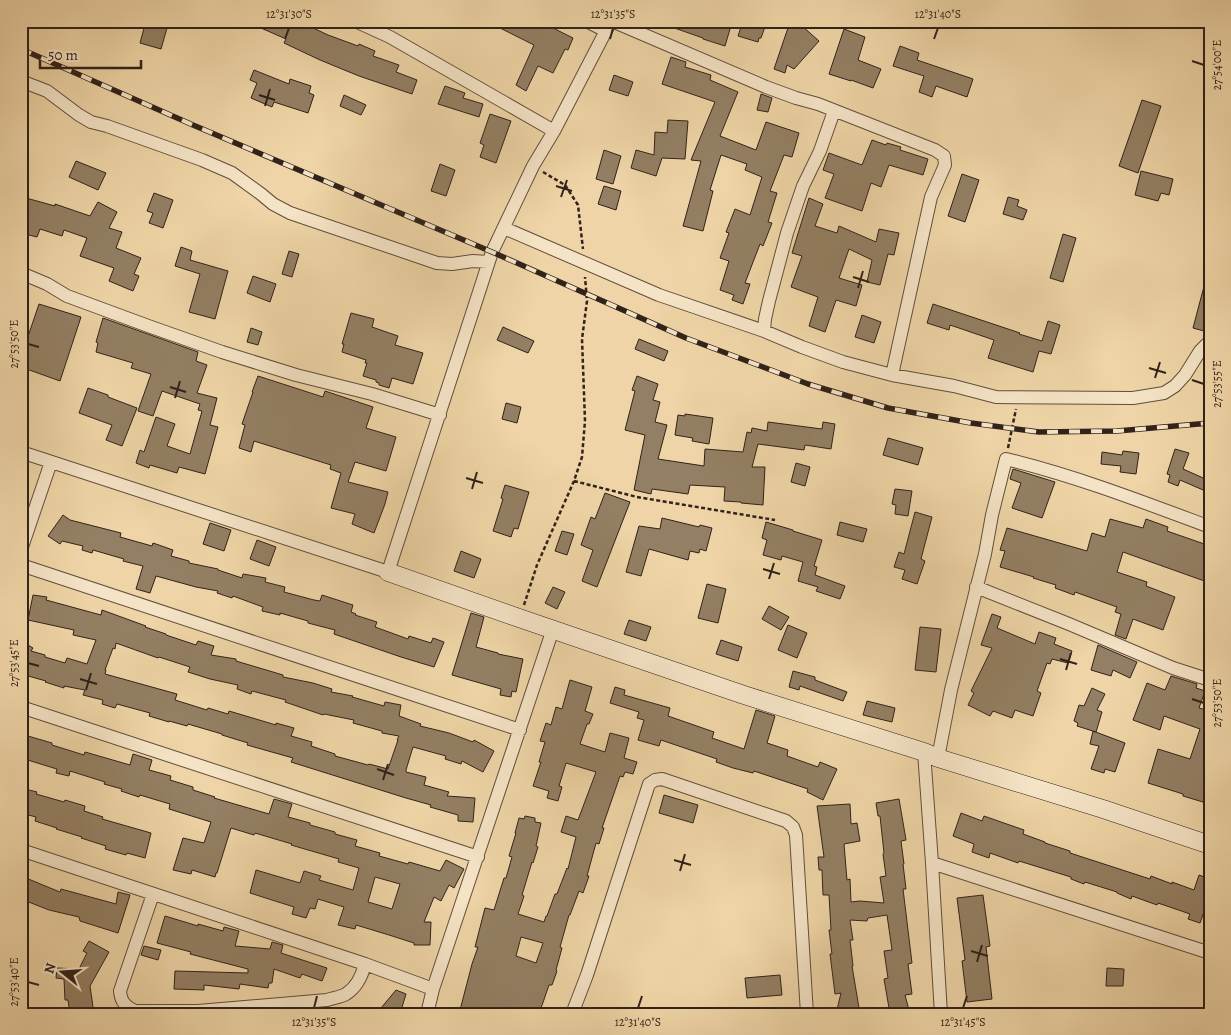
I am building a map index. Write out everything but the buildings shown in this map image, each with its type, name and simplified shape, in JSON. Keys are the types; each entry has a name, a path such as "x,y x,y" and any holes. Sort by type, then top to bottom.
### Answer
{"street":[{"path":"355,21 390,38 554,131"},
{"path":"586,21 610,25 796,98 818,104 935,150 944,156 945,165 931,197 892,375"},
{"path":"388,572 492,252 533,166 554,131 610,25"},
{"path":"21,82 47,91 79,115 92,122 202,160 232,173 273,204 290,213 437,263 488,262"},
{"path":"764,331 769,301 787,233 803,186 820,150 834,111"},
{"path":"504,228 659,295 764,331 843,362 892,375 954,386 996,397 1133,398 1164,393 1175,386 1185,375 1200,351 1210,342"},
{"path":"21,273 47,284 67,296 213,349 296,375 372,394 440,415"},
{"path":"21,452 388,572 744,695 1210,845"},
{"path":"941,1014 932,862 931,755 951,690 985,554 992,515 1006,459 1038,467 1119,493 1210,527"},
{"path":"21,550 51,462"},
{"path":"21,565 520,730"},
{"path":"976,587 1172,668 1210,680"},
{"path":"427,1014 433,989 553,629"},
{"path":"21,707 478,857"},
{"path":"572,1014 649,784 654,780 662,779 786,821 793,827 796,835 807,1014"},
{"path":"21,850 366,964 433,989"},
{"path":"932,862 1210,953"},
{"path":"153,894 120,991 122,1003 135,1011 198,1011 327,1000 346,994 357,984 363,975 366,964"}],"path":[{"path":"519,618 537,565 574,481 582,456 585,421 582,339 587,301 578,205 565,185 533,166"},
{"path":"1006,459 1016,409 1024,397"},
{"path":"574,481 637,497 775,520"}],"railway":[{"path":"21,49 193,125 492,252 686,338 808,384 888,408 971,423 1039,432 1117,431 1210,423"}]}
